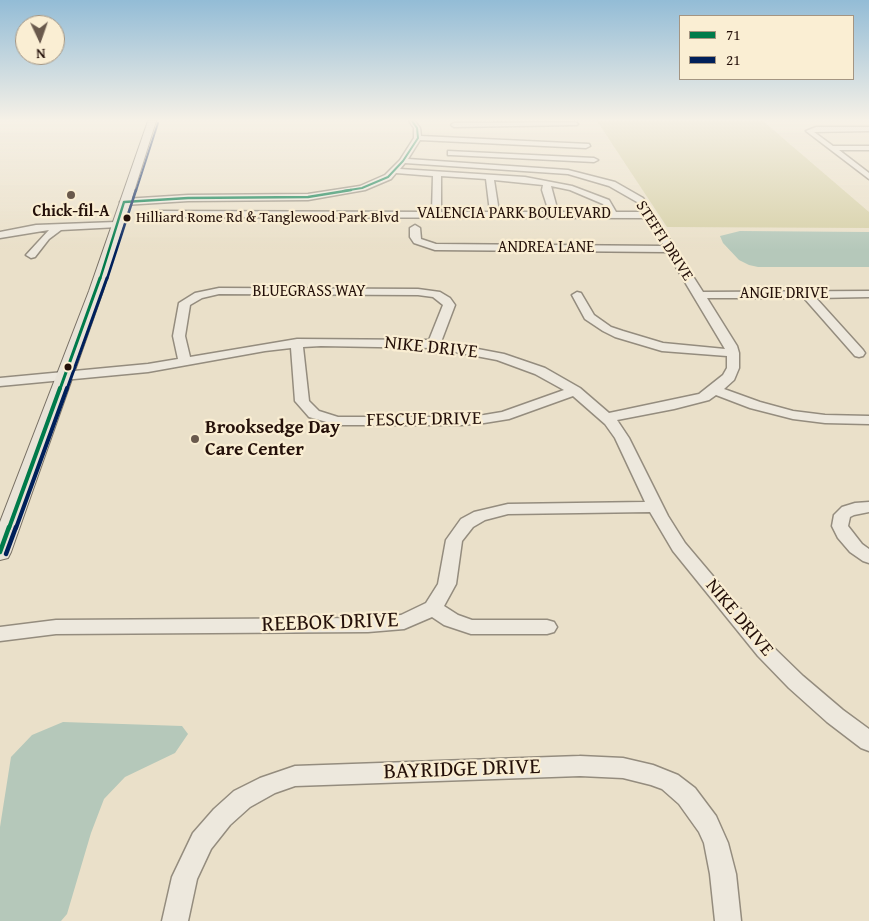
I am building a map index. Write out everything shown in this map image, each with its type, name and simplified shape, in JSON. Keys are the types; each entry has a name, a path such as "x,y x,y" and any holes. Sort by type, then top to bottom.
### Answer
{"main road":[{"path":"0,552 96,291 137,164"}],"street":[{"path":"124,202 295,198 334,194 372,184 388,177 401,164"},
{"name":"STEFFI DRIVE","path":"452,164 550,170 584,176 612,184 634,195 650,215 731,346 733,353"},
{"path":"554,164 594,167"},
{"path":"852,164 869,177"},
{"path":"584,176 594,167"},
{"path":"859,169 869,169"},
{"path":"395,171 547,182 572,188 606,202 613,215"},
{"path":"436,214 437,174"},
{"path":"490,177 495,214"},
{"path":"547,182 546,190 554,214"},
{"path":"227,214 233,198"},
{"name":"VALENCIA PARK BOULEVARD","path":"157,214 378,210 436,214 650,215"},
{"path":"0,235 36,228 116,225"},
{"path":"31,255 46,237 58,228"},
{"name":"ANDREA LANE","path":"415,228 414,237 423,244 449,248 670,249"},
{"name":"BLUEGRASS WAY","path":"185,362 179,336 185,303 199,294 219,291 418,292 436,294 446,300 449,305 434,344"},
{"path":"807,294 859,353"},
{"name":"ANGIE DRIVE","path":"698,295 869,294"},
{"path":"577,295 589,317 607,329 619,334 662,347 733,353 733,368 729,377 704,397 670,406 606,418"},
{"name":"NIKE DRIVE","path":"0,382 148,368 264,347 297,344 434,344 478,351 540,371 575,391 606,418 622,438 655,506 679,546 765,651 829,711 869,741"},
{"name":"FESCUE DRIVE","path":"297,344 302,401 314,414 337,421 462,421 484,419 504,416 575,391"},
{"path":"715,390 755,405 793,414 825,419 869,420"},
{"path":"548,627 471,627 451,620 433,608 447,584 454,540 467,523 480,516 508,509 604,509 655,506"},
{"path":"869,507 855,508 848,511 842,515 840,526 856,548 869,558"},
{"name":"REEBOK DRIVE","path":"0,634 97,626 386,625 404,622 433,608"},
{"name":"BAYRIDGE DRIVE","path":"175,921 185,877 202,841 222,817 242,799 268,785 295,776 580,766 623,768 653,775 678,787 688,796 708,824 716,843 728,921"}],"shaded area":[{"path":"625,164 813,164 869,212 869,228 667,227"},
{"path":"740,231 869,232 869,267 758,267 749,265 739,260 723,243 720,236"},
{"path":"63,722 182,726 188,734 175,753 125,777 104,799 91,833 67,914 61,921 0,921 0,827 11,757 32,735"}],"transit line":[{"name":"21","path":"6,554 102,293 145,164"},
{"name":"71","path":"124,202 188,198 308,197 362,188 388,177 400,164"},
{"name":"71","path":"0,552 96,291 124,202"}],"place":[{"name":"Chick-fil-A","path":"71,195"},
{"name":"Hilliard Rome Rd & Tanglewood Park Blvd","path":"127,218"},
{"name":"Brooksedge Day Care Center","path":"195,439"}]}
